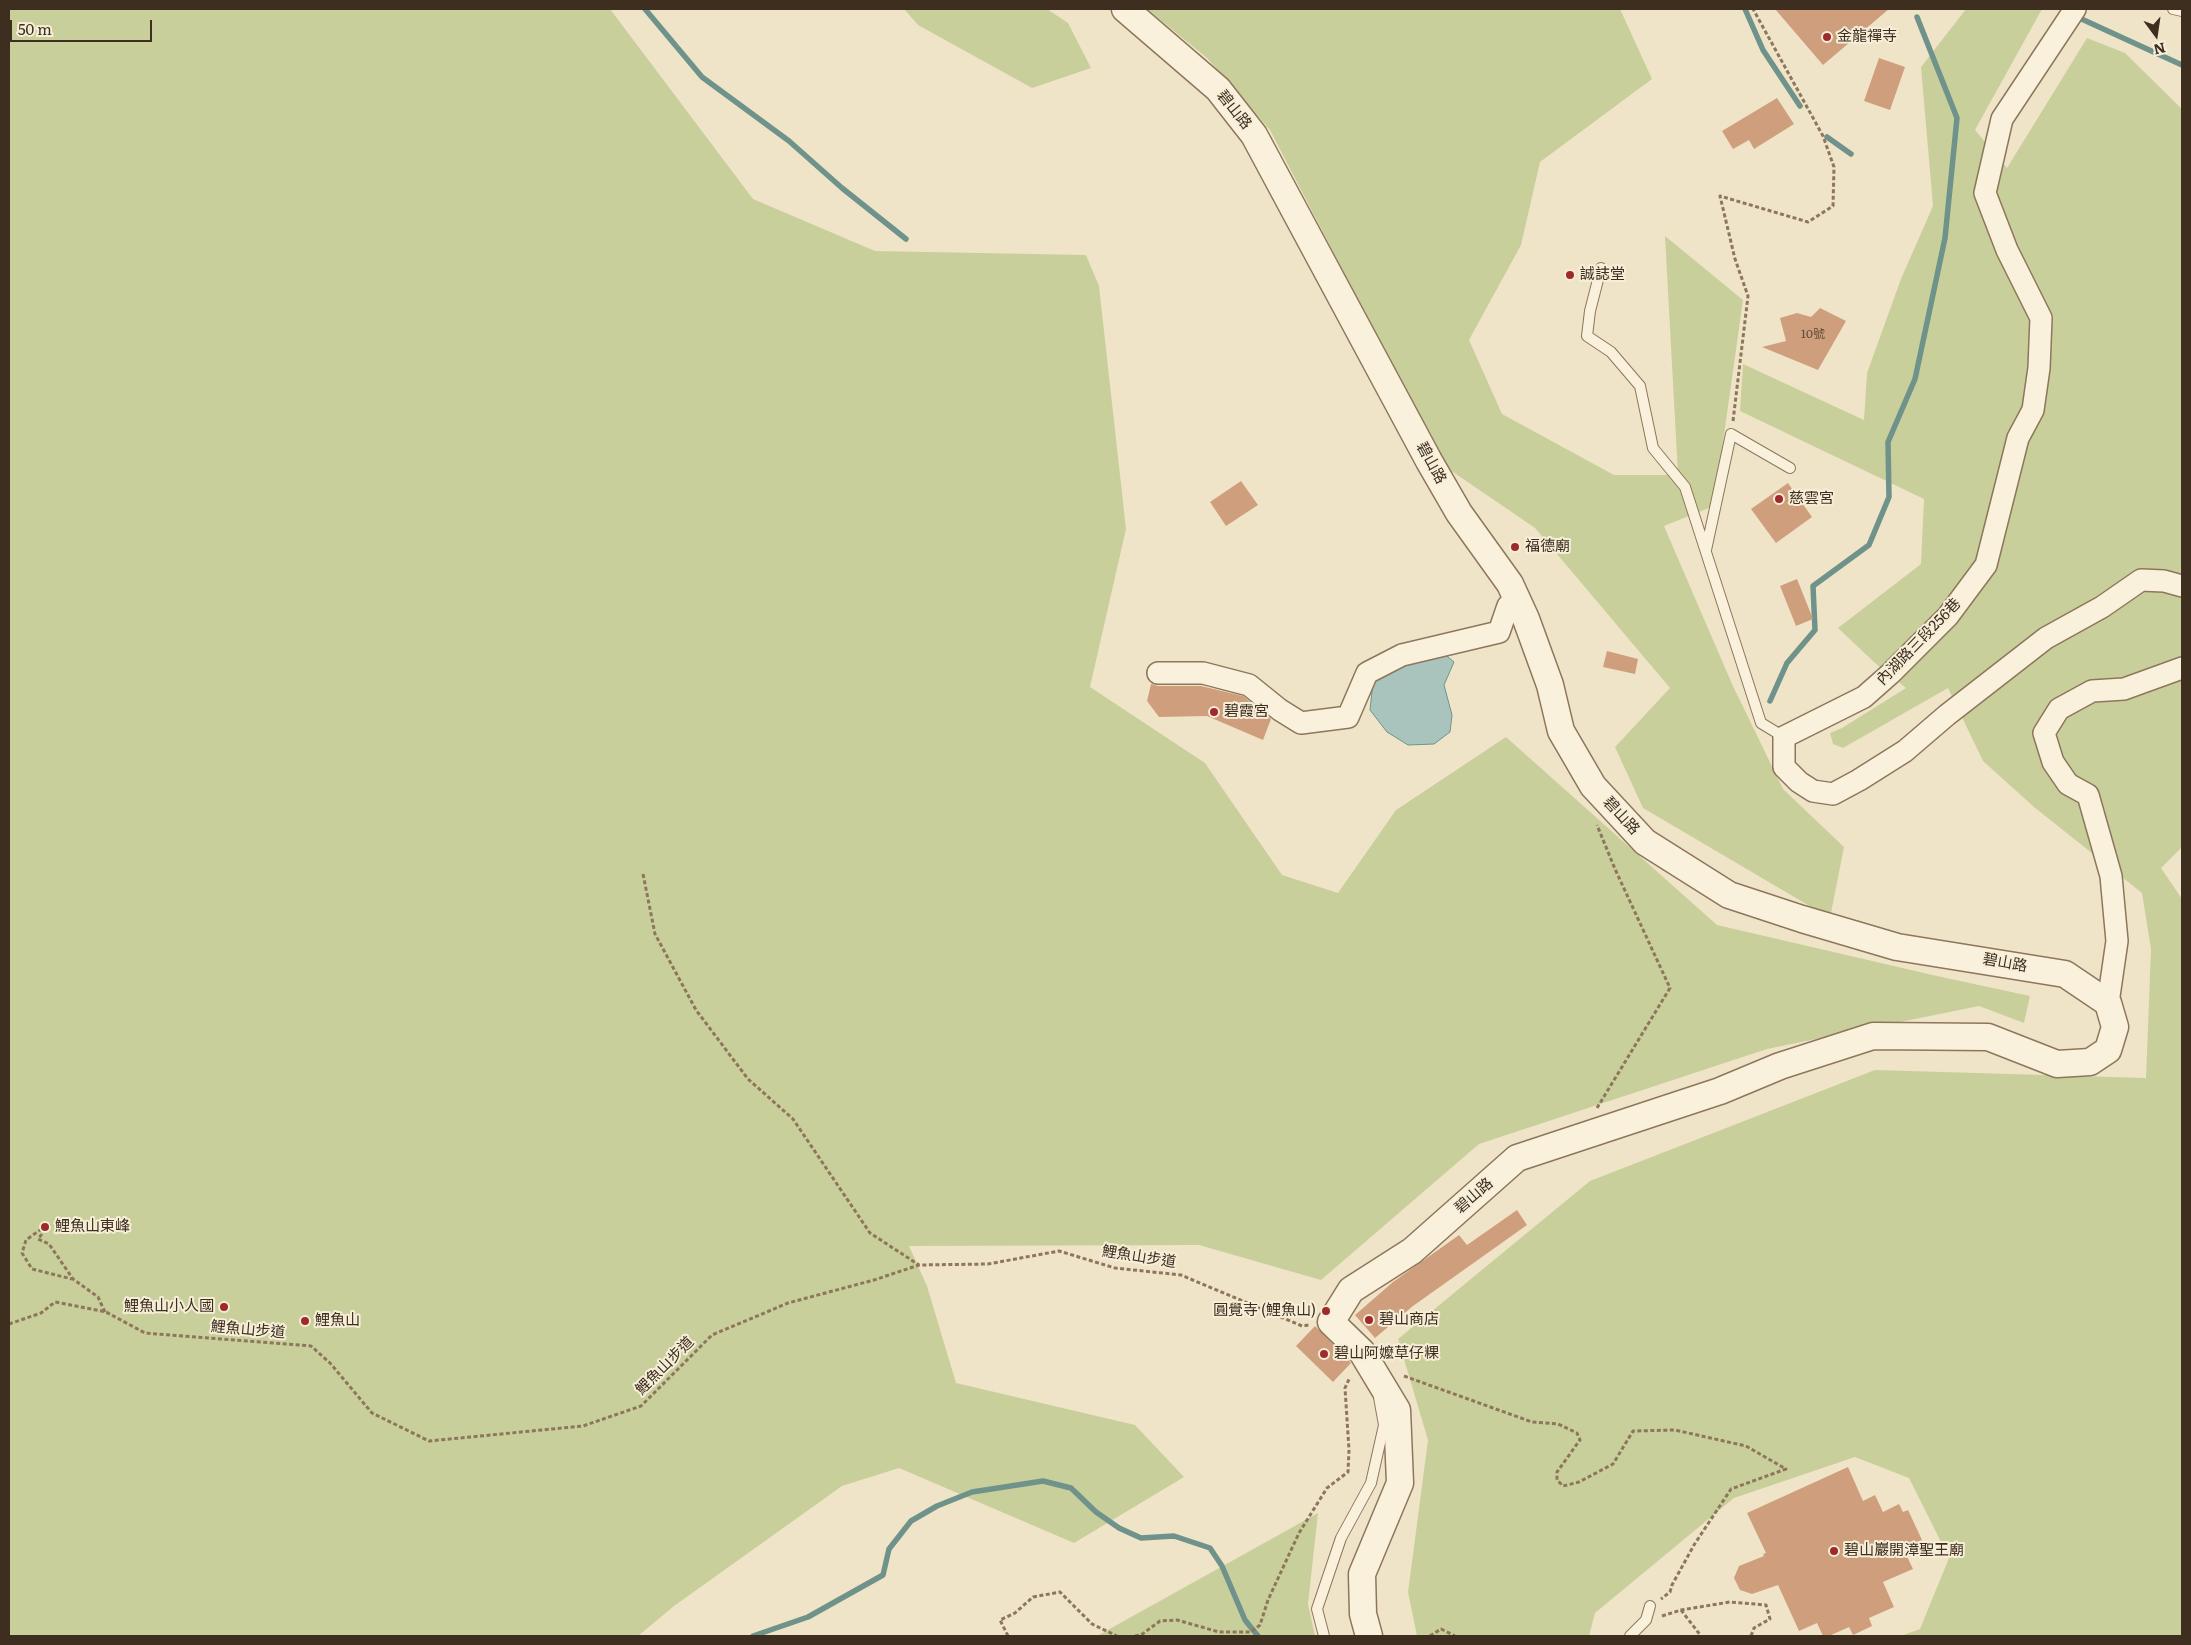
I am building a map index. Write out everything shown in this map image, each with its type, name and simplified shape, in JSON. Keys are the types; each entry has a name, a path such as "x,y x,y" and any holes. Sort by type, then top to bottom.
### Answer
{"street":[{"name":"碧山路","path":"1125,9 1218,89 1254,135 1429,461 1459,513 1510,584 1550,685 1561,732 1593,786 1645,842 1728,895 1802,919 1898,947 2065,974 2108,1003 2115,1027 2108,1050 2090,1062 2056,1064 1988,1037 1873,1036 1780,1066 1720,1091 1517,1158 1412,1250 1351,1290 1331,1322"},
{"name":"內湖路三段256巷","path":"1784,737 1864,697 1948,616 1986,565 2018,438 2032,410 2039,368 2041,318 2006,250 1985,193 2002,119 2075,9"},
{"path":"1784,737 1784,767 1799,782 1813,791 1833,794 1905,751 2046,638 2102,607 2141,580 2164,581 2182,586"},
{"path":"1158,673 1203,673 1249,685 1280,710 1301,723 1348,717 1367,673 1402,655 1499,632 1508,606 1516,598"},
{"path":"2108,1003 2116,941 2111,876 2088,795 2068,784 2054,762 2044,733 2059,709 2092,691 2124,689 2182,668"},
{"path":"1331,1322 1369,1363 1397,1410 1400,1483 1362,1574 1363,1614 1369,1636"}],"lane":[{"path":"2173,9 2182,11"},
{"path":"1601,268 1590,312 1587,336 1611,352 1640,386 1653,448 1686,488 1761,723 1784,737"},
{"path":"1706,551 1731,434 1790,468"},
{"path":"1324,1636 1317,1609 1341,1538 1371,1483 1384,1425 1369,1363"},
{"path":"1630,1636 1646,1620 1650,1606"}],"path":[{"path":"1731,434 1748,296 1735,260 1720,196 1808,222 1833,206 1834,168 1823,136 1753,9"},
{"path":"643,874 655,934 696,1010 748,1079 793,1119 870,1233 919,1265"},
{"path":"1579,1138 1670,988 1627,896"},
{"path":"73,1280 48,1244 38,1239 50,1224 26,1240 22,1253 32,1269 73,1280 98,1297 106,1312"},
{"name":"鯉魚山步道","path":"9,1324 41,1313 55,1302 106,1312 145,1333 311,1346 330,1363 372,1414 429,1441 583,1426 641,1406 712,1335 788,1303 874,1280 919,1265 988,1264 1059,1251 1116,1268 1182,1275 1302,1326 1331,1322"},
{"path":"1135,1636 1160,1621 1177,1620 1219,1632 1251,1632 1260,1625 1268,1600 1299,1533 1327,1488 1348,1472 1349,1450 1346,1388 1369,1363 1532,1422 1558,1424 1577,1433 1580,1440 1558,1472 1557,1480 1563,1486 1579,1482 1613,1464 1633,1431 1675,1430 1746,1446 1786,1470 1731,1489 1694,1545 1670,1592"},
{"path":"1008,1636 1000,1620 1015,1613 1034,1597 1060,1592 1092,1624 1117,1636"},
{"path":"1660,1617 1681,1610 1730,1602 1766,1605 1770,1619 1754,1628 1751,1636"},
{"path":"1681,1610 1700,1636"},
{"path":"1430,1636 1441,1629 1455,1636"}],"green space":[{"path":"9,9 610,9 753,199 875,251 1086,255 1099,286 1126,529 1090,687 1205,763 1282,875 1338,893 1396,810 1506,737 1717,925 2030,996 2024,1023 1979,1006 1767,1049 1479,1144 1321,1280 1199,1245 909,1246 927,1286 956,1383 1135,1425 1184,1477 1074,1543 899,1468 842,1486 674,1606 638,1636 9,1636"},
{"path":"904,9 1047,9 1068,23 1091,68 1032,88 918,25"},
{"path":"1147,9 1620,9 1652,79 1540,162 1521,245 1469,340 1502,414 1614,475 1678,475 1665,236 1743,300 1714,506 1664,526 1732,684 1783,789 1844,847 1830,918 1643,808 1615,747 1670,688 1535,528 1434,459 1374,331 1270,130 1207,58"},
{"path":"1966,9 2042,9 1975,130 2007,168 2087,38 2125,53 2182,109 2182,847 2161,868 2182,899 2182,1636 1901,1636 1920,1629 1949,1558 1909,1478 1855,1457 1734,1498 1595,1613 1589,1636 1417,1636 1408,1592 1428,1440 1398,1339 1590,1181 1875,1070 2146,1078 2151,949 2142,893 2034,807 1983,761 1948,688 1843,748 1833,744 1830,733 1842,728 1906,688 1875,663 1838,628 1921,564 1924,499 1740,411 1743,364 1864,420 1867,373 1901,279 1933,206 1921,67"},
{"path":"1318,1513 1308,1604 1315,1636 1097,1636"}],"water":[{"path":"1436,647 1454,662 1444,685 1452,715 1450,732 1434,744 1408,745 1387,732 1370,710 1373,682"}],"building":[{"name":"金龍禪寺","path":"1775,9 1889,9 1823,65"},
{"path":"1879,58 1905,67 1890,110 1864,101"},
{"path":"1777,98 1794,124 1754,149 1749,140 1733,149 1722,131"},
{"path":"1820,308 1846,321 1818,370 1762,347 1786,341 1780,318 1797,313 1811,317"},
{"path":"1241,481 1258,505 1226,526 1210,502"},
{"path":"1788,483 1812,517 1776,543 1751,509"},
{"path":"1797,579 1813,619 1796,626 1780,586"},
{"path":"1607,651 1638,659 1635,674 1603,667"},
{"name":"碧霞宮","path":"1151,684 1158,686 1201,686 1243,696 1271,719 1263,740 1207,716 1159,717 1147,701"},
{"path":"1517,1210 1527,1225 1413,1306 1375,1338 1355,1315 1393,1282 1459,1235 1467,1245"},
{"name":"碧山阿嬤草仔粿","path":"1315,1326 1351,1363 1333,1382 1296,1346"},
{"name":"碧山巖開漳聖王廟","path":"1848,1467 1863,1501 1875,1495 1883,1512 1899,1504 1903,1512 1908,1510 1922,1540 1903,1548 1913,1569 1883,1582 1894,1607 1869,1618 1872,1626 1853,1635 1849,1627 1829,1636 1823,1636 1817,1623 1799,1631 1778,1585 1752,1594 1740,1590 1734,1578 1739,1566 1764,1556 1763,1554 1766,1553 1747,1513"}],"waterway":[{"path":"645,9 702,77 789,141 842,188 906,239"},
{"path":"1745,9 1763,50 1800,106"},
{"path":"2075,16 2182,65"},
{"path":"1770,701 1787,663 1815,630 1813,586 1869,545 1889,497 1888,442 1915,379 1945,238 1957,118 1917,17"},
{"path":"1827,137 1851,154"},
{"path":"753,1636 808,1617 883,1575 889,1549 911,1521 937,1506 972,1492 1043,1481 1071,1488 1096,1512 1119,1528 1141,1538 1174,1536 1210,1548 1222,1566 1245,1620 1258,1636"}],"place":[{"name":"金龍禪寺","path":"1827,37"},
{"name":"誠誌堂","path":"1570,275"},
{"name":"慈雲宮","path":"1779,499"},
{"name":"福德廟","path":"1515,547"},
{"name":"碧霞宮","path":"1214,712"},
{"name":"鯉魚山東峰","path":"45,1227"},
{"name":"鯉魚山小人國","path":"224,1307"},
{"name":"圓覺寺 (鯉魚山)","path":"1326,1311"},
{"name":"碧山商店","path":"1369,1320"},
{"name":"鯉魚山","path":"305,1321"},
{"name":"碧山阿嬤草仔粿","path":"1324,1354"},
{"name":"碧山巖開漳聖王廟","path":"1834,1551"}]}
